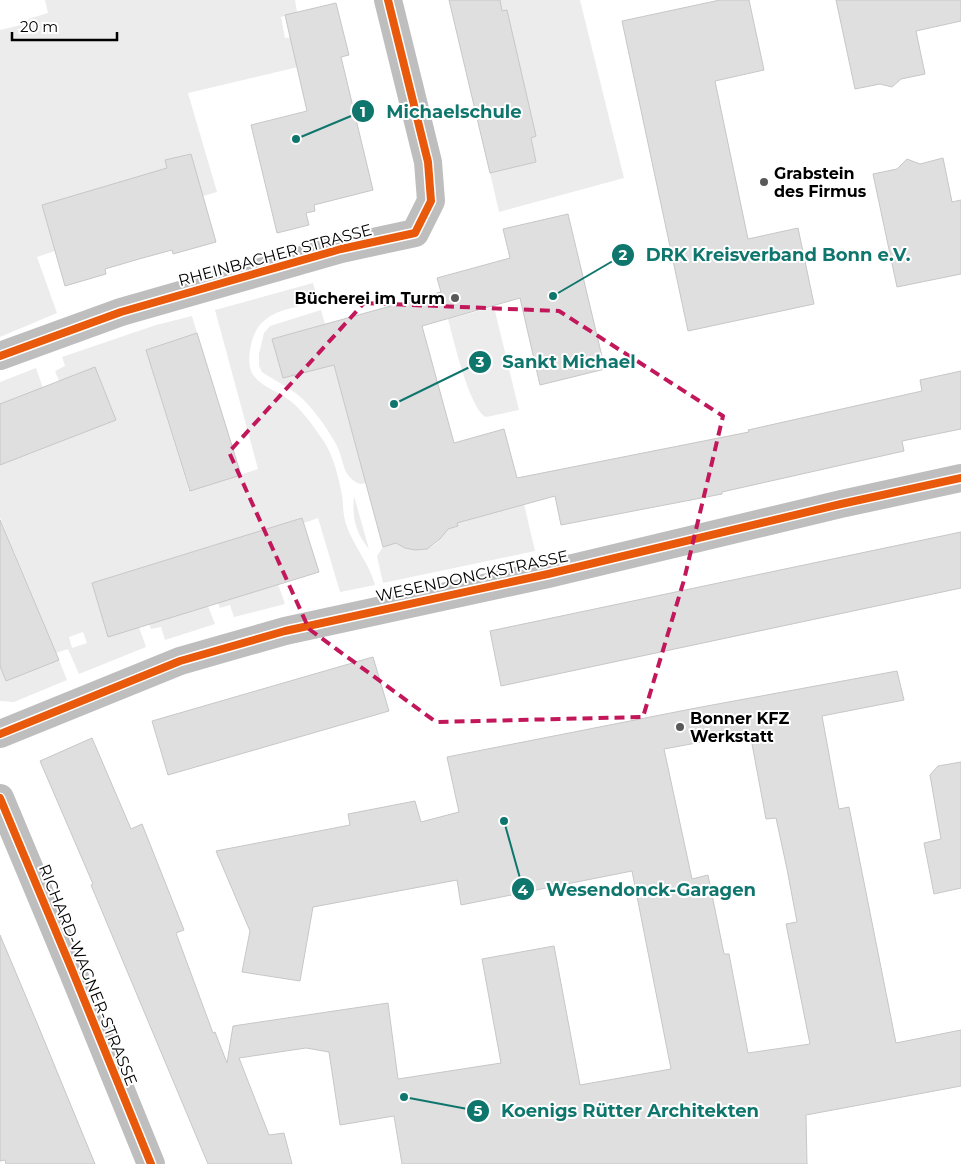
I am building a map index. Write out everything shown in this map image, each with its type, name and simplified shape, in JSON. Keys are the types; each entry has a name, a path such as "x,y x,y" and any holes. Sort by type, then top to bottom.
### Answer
{"street":[{"name":"RHEINBACHER STRASSE","path":"0,356 121,312 341,249 414,233 431,201 428,162 388,0"},
{"name":"WESENDONCKSTRASSE","path":"0,734 180,661 285,630 548,574 841,504 961,478"},
{"name":"RICHARD-WAGNER-STRASSE","path":"0,798 151,1164"}],"highlighted area":[{"path":"364,303 559,311 723,416 684,580 643,717 436,722 309,629 229,452"}],"shaded area":[{"path":"45,0 295,0 297,12 281,17 285,38 291,37 298,67 188,93 217,192 203,196 191,154 165,160 168,169 42,205 55,251 37,257 57,313 0,337 0,30 29,23 28,19 48,13"},
{"path":"500,0 580,0 624,178 499,212 490,173 536,162 506,10 502,11"},
{"path":"313,283 318,301 274,314 259,327 253,337 250,350 250,366 252,373 258,380 298,408 328,448 342,494 346,524 375,585 340,592 318,518 304,523 302,518 92,583 108,636 139,627 146,647 79,674 68,649 56,653 0,518 0,382 36,368 43,388 27,455 115,420 59,381 55,371 65,366 62,357 156,325 192,316 197,333 146,350 189,491 258,469 215,310","holes":["83,632 87,643 72,648 69,637"]},
{"path":"494,307 519,410 486,417 480,412 468,388 448,319"},
{"path":"321,310 325,324 272,339 283,378 334,365 366,483 360,484 349,477 333,438 303,399 262,372 259,366 259,354 264,333 270,326"},
{"path":"354,496 369,549 360,537 356,524"},
{"path":"524,504 535,551 383,583 377,556 383,547 396,543 411,549 425,549 437,542 446,529 457,526 457,523"},
{"path":"278,584 285,604 234,617 230,605 220,608 218,603"},
{"path":"208,606 215,624 165,640 161,627 151,629 149,624"},
{"path":"59,660 67,680 14,702 0,701 0,666 6,681"}],"building":[{"path":"449,0 500,0 502,11 507,10 536,136 531,138 536,162 490,173"},
{"path":"720,0 749,0 764,70 715,81 748,239 798,228 814,304 688,331 622,21"},
{"path":"836,0 961,0 961,21 916,31 925,74 901,79 892,87 880,84 855,89"},
{"path":"336,3 349,55 341,57 373,190 314,205 315,211 306,213 309,225 277,233 251,125 307,111 285,15"},
{"path":"191,154 216,242 173,254 172,250 139,259 105,269 106,274 65,286 42,205 167,168 165,160"},
{"path":"943,158 952,202 961,200 961,274 897,287 873,174 897,169 907,159 920,164"},
{"path":"568,214 605,369 540,385 520,298 422,326 454,443 504,429 517,478 749,432 748,430 922,391 920,380 961,371 961,429 902,441 904,451 722,492 722,494 561,525 555,496 457,523 458,526 448,529 440,539 427,549 415,550 405,548 396,543 383,547 334,365 283,378 272,339 441,292 437,278 510,258 503,229"},
{"path":"197,333 241,475 190,491 146,350"},
{"path":"95,367 116,420 0,465 0,404"},
{"path":"302,518 319,572 108,637 92,583"},
{"path":"0,520 59,660 6,681 0,666"},
{"path":"961,532 961,588 501,686 490,631"},
{"path":"373,657 389,711 168,775 152,721"},
{"path":"897,671 904,700 822,716 839,809 849,807 896,1043 961,1030 961,1086 806,1115 807,1164 402,1164 394,1116 340,1125 329,1052 306,1048 239,1058 269,1135 284,1133 292,1164 208,1164 91,885 93,884 40,761 92,738 131,829 142,824 184,930 176,933 213,1033 215,1032 227,1063 233,1026 388,1003 398,1079 501,1063 482,959 554,946 580,1085 671,1069 632,871 461,905 457,880 313,907 300,981 242,972 250,931 216,851 350,825 348,814 415,801 421,822 459,812 447,757","holes":["750,733 766,819 776,818 787,869 797,922 786,924 810,1044 748,1053 729,954 724,954 708,875 692,879 664,749"]},
{"path":"961,762 961,888 934,894 924,843 941,839 930,775 938,766"},
{"path":"0,935 95,1164 6,1164 5,1160 0,1161"}],"cycle path":[{"path":"0,356 121,312 341,249 415,233 431,201 428,162 388,0"},
{"path":"0,734 180,661 285,631 548,574 841,504 961,478"},
{"path":"0,798 151,1164"}],"place":[{"name":"Michaelschule","path":"296,139"},
{"name":"Grabstein des Firmus","path":"764,182"},
{"name":"DRK Kreisverband Bonn e.V.","path":"553,296"},
{"name":"Bücherei im Turm","path":"455,298"},
{"name":"Sankt Michael","path":"394,404"},
{"name":"Bonner KFZ Werkstatt","path":"680,727"},
{"name":"Wesendonck-Garagen","path":"504,821"},
{"name":"Koenigs Rütter Architekten","path":"404,1097"}]}
